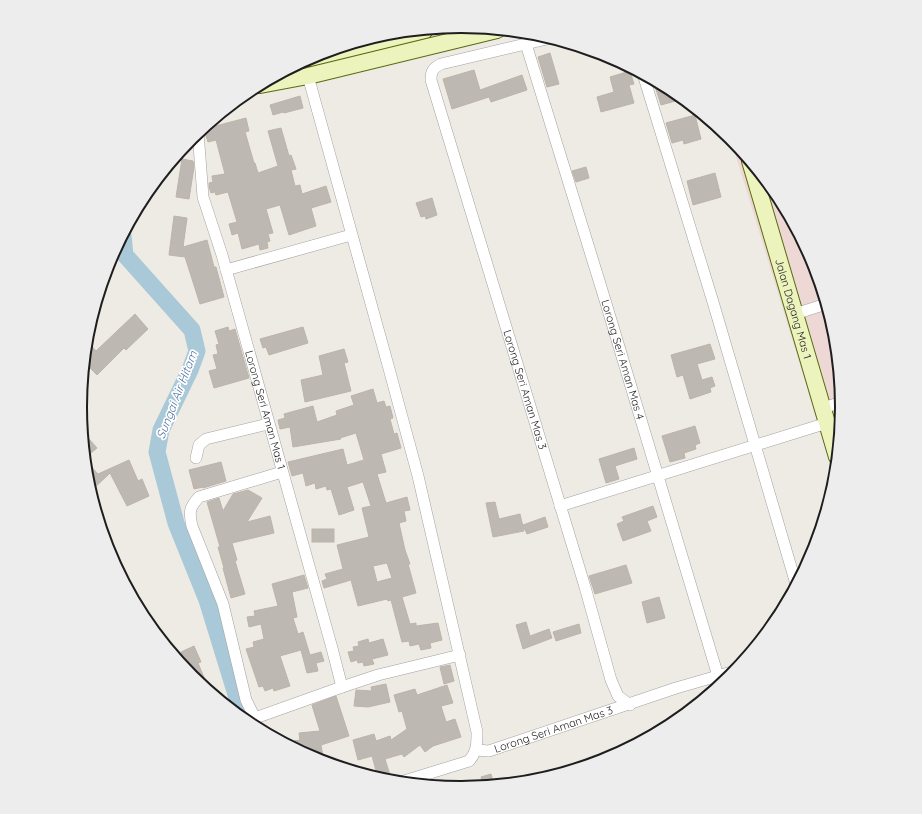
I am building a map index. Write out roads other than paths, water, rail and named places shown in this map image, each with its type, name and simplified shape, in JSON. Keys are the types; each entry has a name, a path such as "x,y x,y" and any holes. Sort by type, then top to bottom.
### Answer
{"main road":[{"path":"276,82 308,76 481,34"},
{"name":"Jalan Dagang Mas 1","path":"754,174 833,443"}],"street":[{"path":"526,44 538,41"},
{"name":"Lorong Seri Aman Mas 3","path":"526,44 441,64 431,73 431,80 611,680 618,696 630,705"},
{"name":"Lorong Seri Aman Mas 4","path":"526,44 718,676"},
{"path":"308,76 418,476 477,732 478,746 474,755 469,761 414,778"},
{"path":"645,82 711,294 794,576"},
{"name":"Lorong Seri Aman Mas 1","path":"199,141 203,197 226,270 342,687"},
{"path":"226,270 351,235"},
{"path":"795,314 821,306"},
{"path":"560,506 755,445 825,416 835,408"},
{"path":"196,458 199,445 206,439 268,424"},
{"path":"282,472 199,497 192,505 190,514 192,526 223,604 246,700 255,718 378,675 460,655"},
{"name":"Lorong Seri Aman Mas 3","path":"476,750 489,751 718,676"}],"waterway":[{"name":"Sungai Air Hitam","path":"124,246 125,255 192,330 197,351 190,370 161,430 157,452 176,523 207,600 238,701 236,706"}]}
